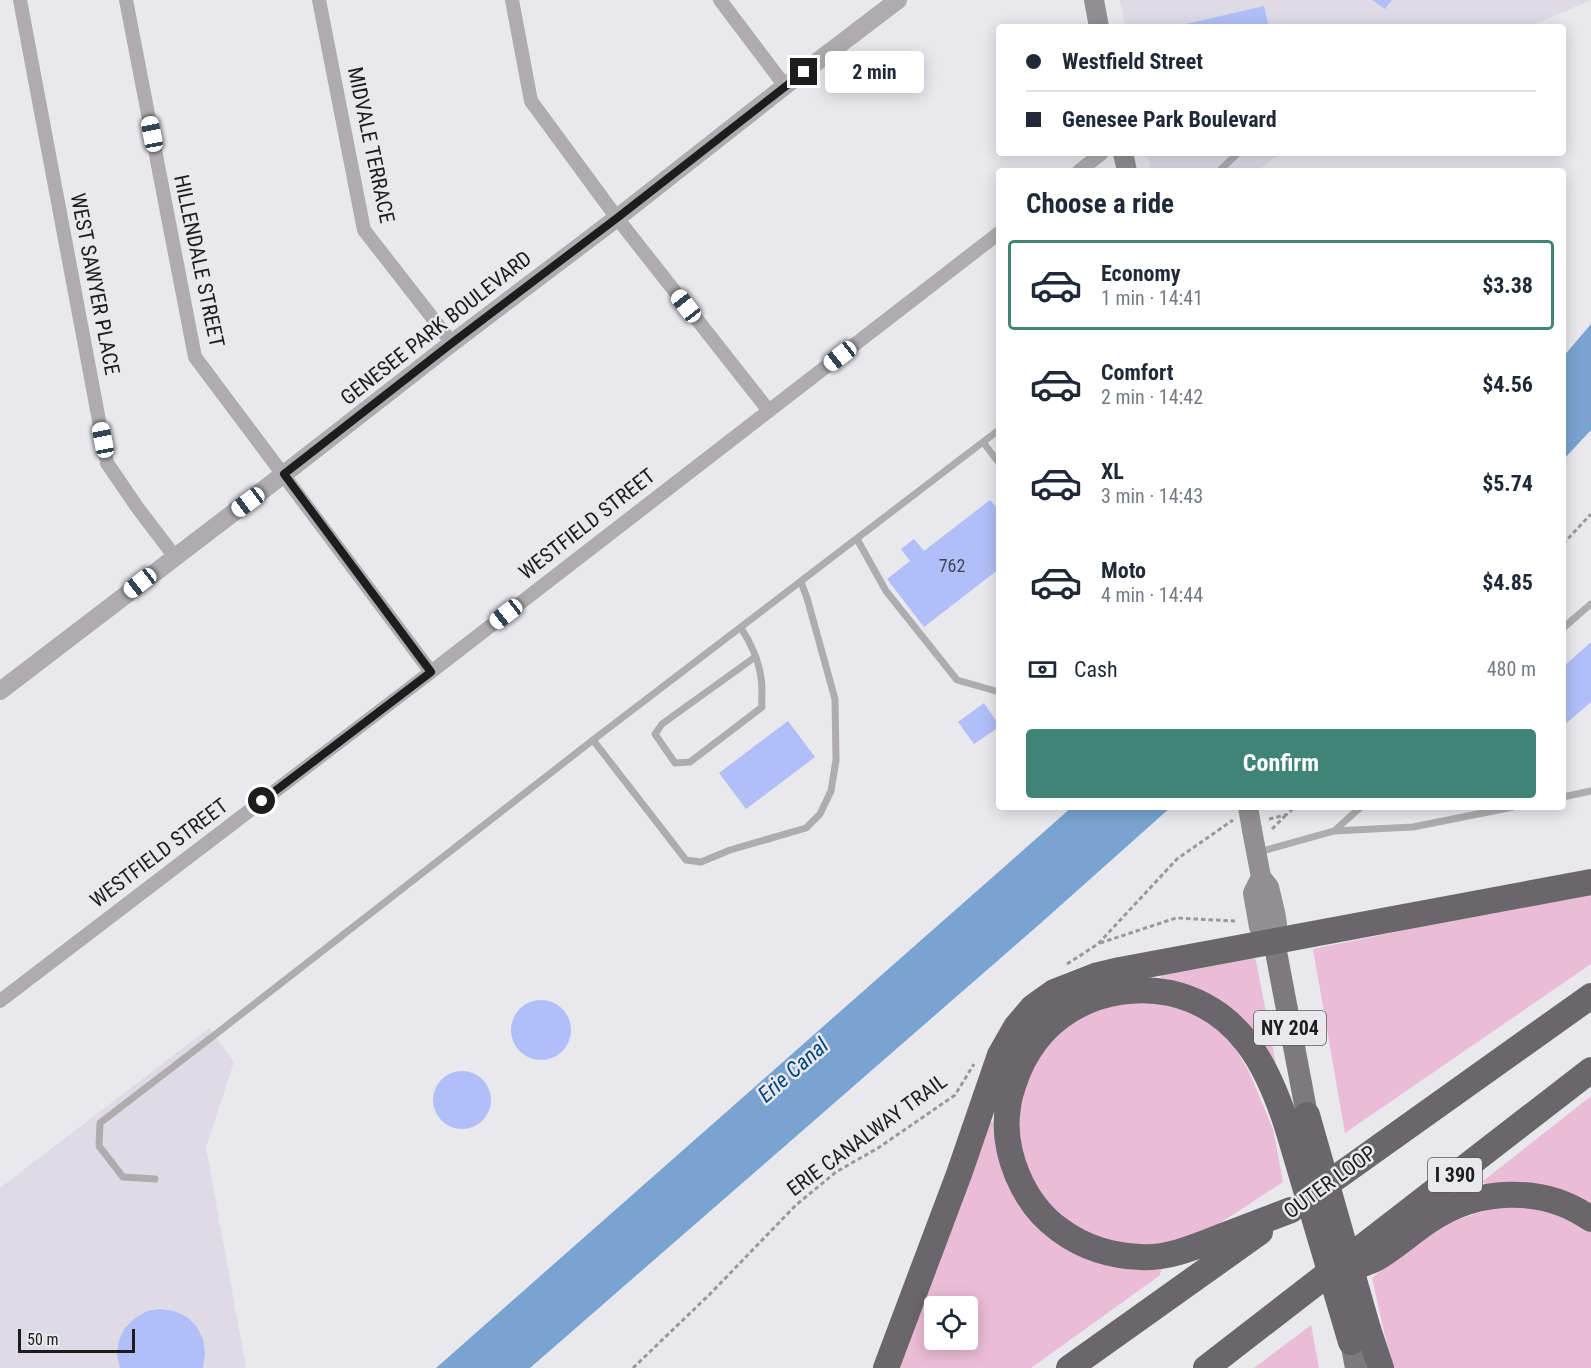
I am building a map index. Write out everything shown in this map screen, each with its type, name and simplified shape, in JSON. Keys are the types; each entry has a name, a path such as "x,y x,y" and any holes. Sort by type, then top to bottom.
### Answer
{"highway":[{"path":"886,1368 959,1174 1000,1055 1016,1027 1033,1007 1054,992 1095,976 1120,970 1273,939 1591,882"},
{"path":"1291,1210 1188,1250 1168,1255 1142,1258 1102,1251 1078,1241 1059,1230 1042,1215 1018,1177 1010,1154 1007,1130 1008,1106 1022,1062 1047,1027 1063,1015 1096,998 1123,992 1152,991 1193,1000 1212,1011 1237,1031 1252,1049 1278,1100 1297,1122 1360,1336 1382,1368"},
{"name":"OUTER LOOP","path":"1070,1368 1591,996"},
{"name":"I 390","path":"1206,1368 1591,1070"},
{"path":"1318,1281 1375,1259 1431,1219 1454,1207 1490,1197 1520,1194 1539,1197 1569,1206 1591,1219"}],"main road":[{"path":"1098,1 1100,24"},
{"path":"1253,820 1261,877 1269,887 1275,912 1277,924 1273,939"},
{"name":"NY 204","path":"1273,939 1297,1122"},
{"path":"1356,1368 1360,1336"}],"street":[{"name":"WEST SAWYER PLACE","path":"20,0 107,463 175,557"},
{"name":"HILLENDALE STREET","path":"126,0 195,357 431,672"},
{"name":"MIDVALE TERRACE","path":"319,0 364,230 452,343"},
{"path":"512,0 531,100 617,218 769,411"},
{"path":"720,0 785,86"},
{"name":"GENESEE PARK BOULEVARD","path":"0,691 898,0"},
{"path":"1082,168 1098,156"},
{"name":"WESTFIELD STREET","path":"0,1001 431,672 996,234"}],"lane":[{"path":"1222,168 1235,156"},
{"path":"155,1179 123,1177 99,1146 100,1123 593,740 996,431"},
{"path":"983,442 996,459"},
{"path":"857,539 886,591 957,680 996,691"},
{"path":"593,740 686,860 701,862 730,850 806,828 820,814 831,791 836,760 835,699 801,582"},
{"path":"1566,625 1591,604"},
{"path":"741,628 749,639 755,657 761,677 762,707 690,762 675,763 655,734 662,724 755,657"},
{"path":"1566,796 1591,791"},
{"path":"1334,831 1358,810"},
{"path":"1257,853 1334,831 1413,827 1498,810"}],"path":[{"path":"1566,541 1591,514"},
{"path":"1269,819 1286,815 1291,810"},
{"path":"1060,969 1098,944 1177,859 1253,820 1286,815"},
{"path":"1098,944 1176,918 1235,921"},
{"name":"ERIE CANALWAY TRAIL","path":"633,1368 711,1294 796,1205 836,1172 878,1148 955,1095 978,1059"}],"shaded area":[{"path":"1120,0 1591,0 1536,24 1124,24"},
{"path":"1148,156 1277,156 1261,168 1150,168"},
{"path":"1591,892 1591,964 1345,1133 1313,949"},
{"path":"1253,956 1256,961 1277,1070 1161,985 1161,972"},
{"path":"1144,1000 1171,1003 1194,1014 1214,1026 1235,1047 1250,1074 1273,1129 1283,1182 1217,1225 1183,1241 1143,1250 1095,1240 1048,1206 1030,1177 1019,1144 1020,1111 1026,1083 1035,1060 1052,1038 1069,1023 1092,1011 1116,1003"},
{"path":"209,1028 234,1062 206,1148 246,1368 0,1368 0,1188"},
{"path":"1591,1096 1591,1208 1489,1192 1483,1181"},
{"path":"988,1122 997,1122 1028,1216 1044,1233 1068,1250 1091,1261 1116,1266 1157,1265 1162,1269 1159,1276 1031,1368 897,1368"},
{"path":"1523,1204 1554,1212 1591,1232 1591,1368 1394,1368 1372,1278 1415,1243 1451,1222 1501,1205"},
{"path":"1311,1325 1319,1368 1254,1368"}],"water":[{"path":"1591,324 1591,430 1566,457 1566,353"},
{"name":"Erie Canal","path":"1069,810 1168,810 530,1368 436,1368"}],"building":[{"path":"1372,0 1392,0 1385,9"},
{"path":"1264,6 1268,24 1186,24"},
{"path":"990,500 996,507 996,571 924,627 887,579 910,561 901,549 914,539 924,551"},
{"path":"1591,642 1591,702 1566,723 1566,664"},
{"path":"984,703 996,721 996,729 974,744 958,722"},
{"path":"788,721 815,757 746,809 719,773"},
{"path":"535,1000 547,1000 563,1008 569,1018 571,1030 569,1042 563,1052 547,1060 535,1060 519,1052 511,1036 511,1024 519,1008"},
{"path":"456,1071 468,1071 478,1075 487,1084 491,1106 483,1121 468,1129 456,1129 446,1125 437,1116 433,1106 433,1094 437,1084 446,1075"},
{"path":"160,1309 174,1311 187,1317 197,1327 203,1339 205,1353 203,1368 120,1368 117,1354 119,1340 125,1328 147,1311"}],"route":[{"path":"262,801 431,672 284,474 804,72"}]}
